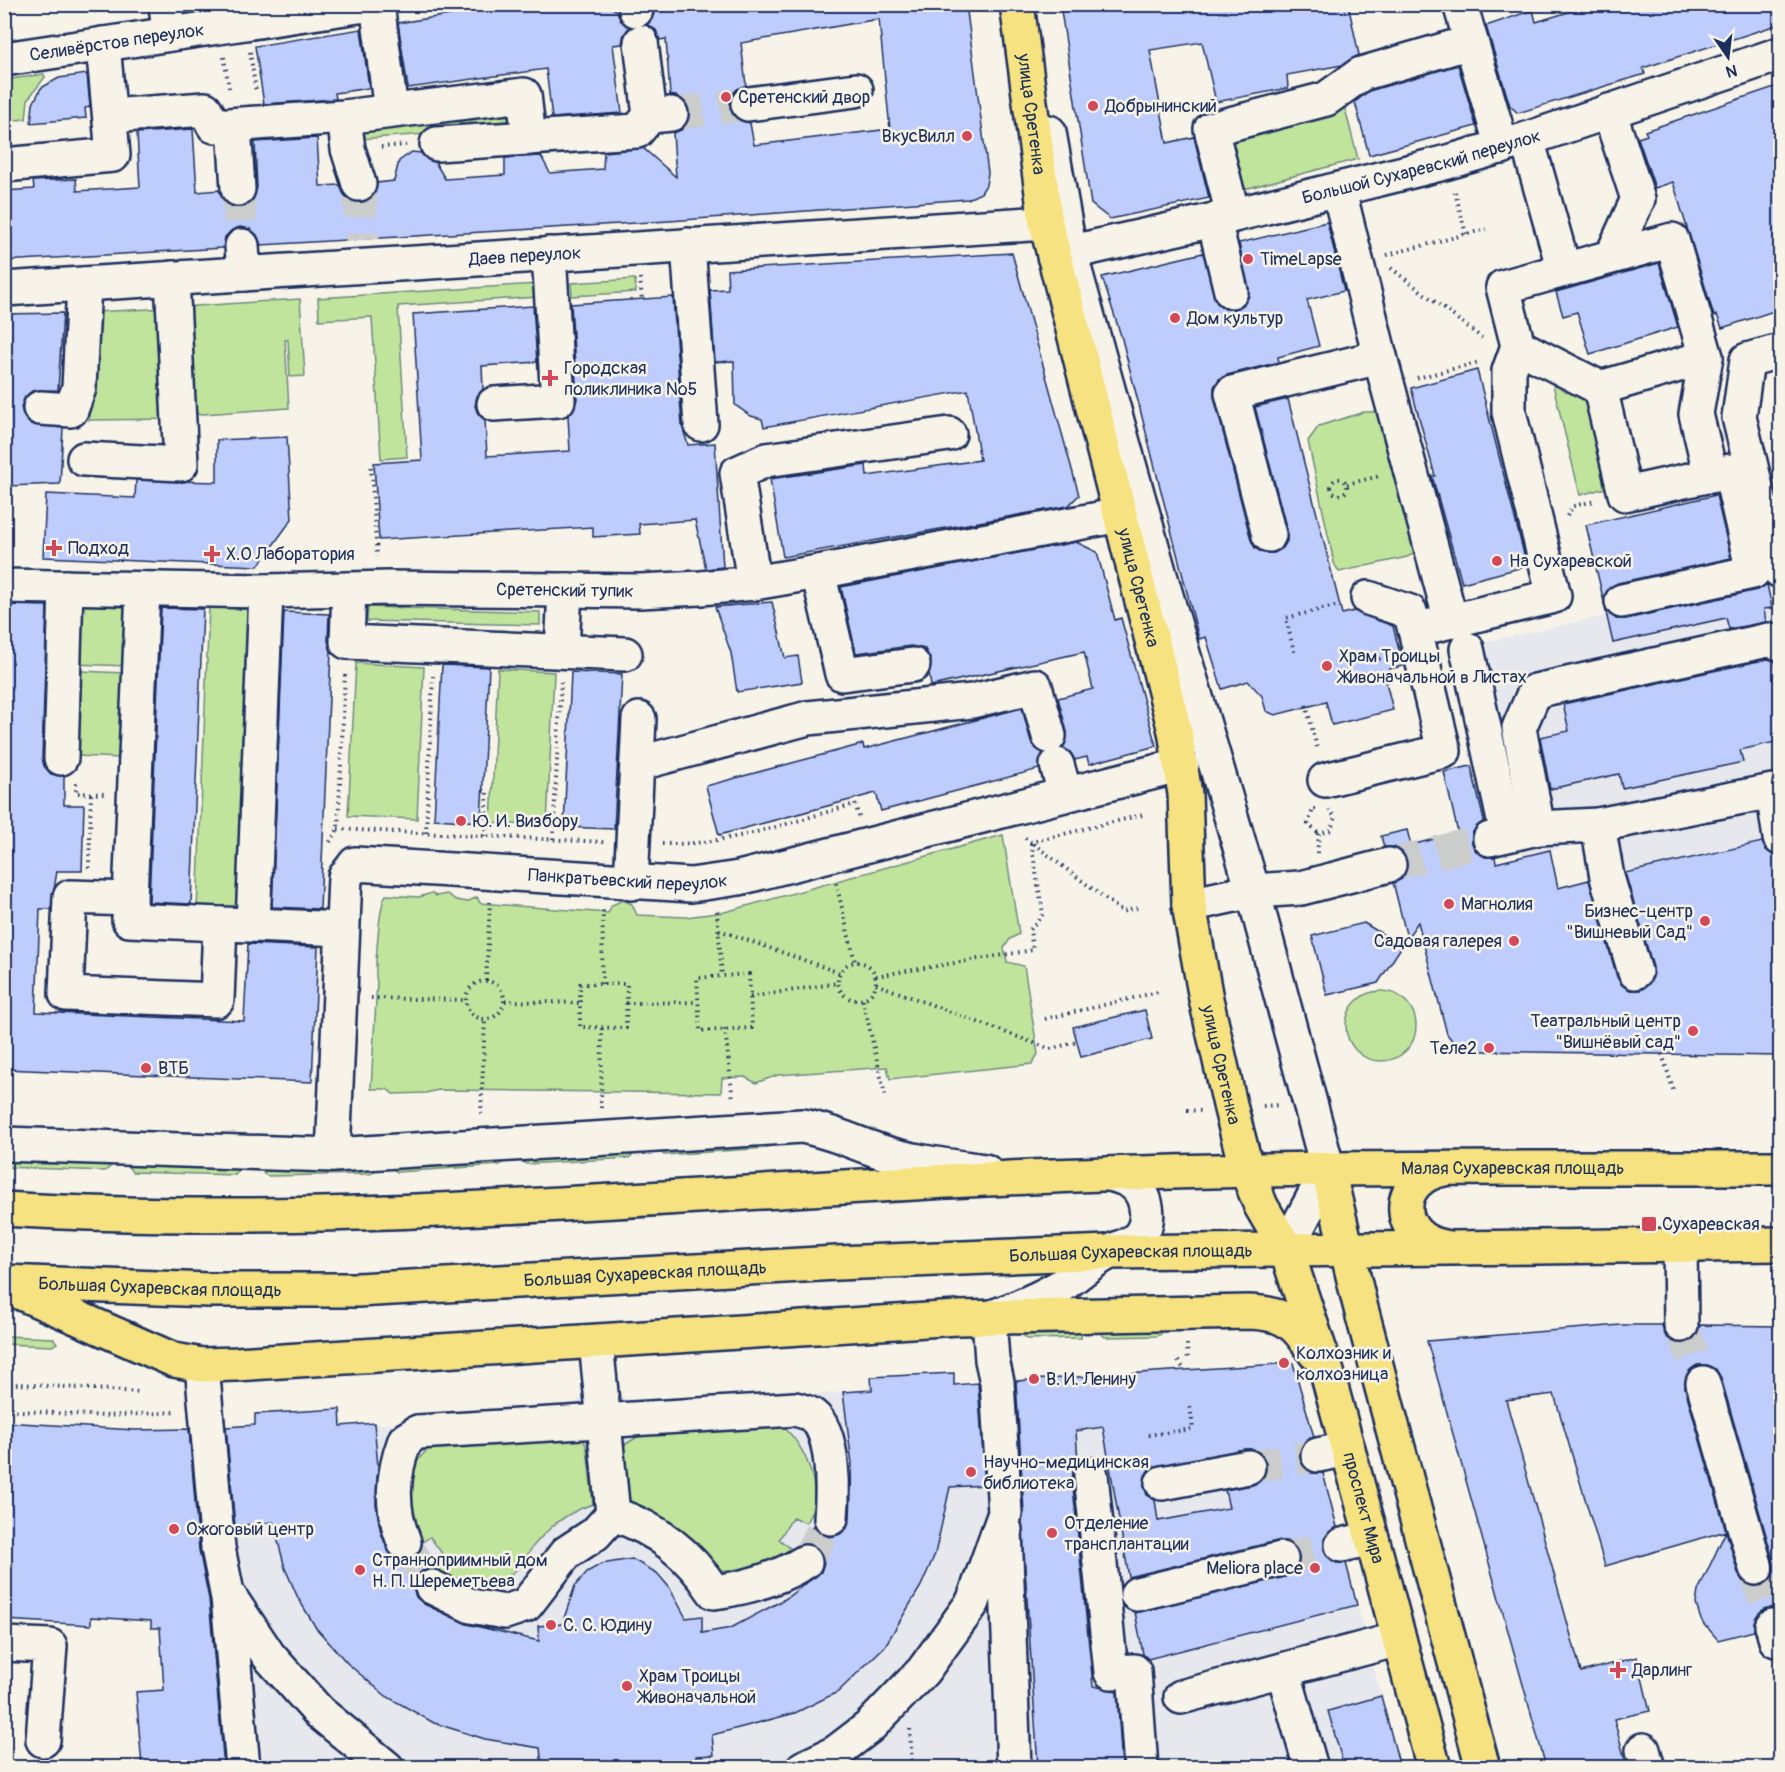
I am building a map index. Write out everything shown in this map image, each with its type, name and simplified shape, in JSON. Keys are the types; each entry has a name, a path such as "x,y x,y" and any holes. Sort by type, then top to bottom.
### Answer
{"main road":[{"name":"улица Сретенка","path":"1017,4 1046,223 1062,254 1120,515 1182,765 1189,905 1206,999 1247,1172 1261,1206 1286,1249"},
{"name":"Малая Сухаревская площадь","path":"1247,1172 1780,1168"},
{"path":"1444,1169 1431,1171 1419,1178 1411,1188 1406,1202 1406,1215 1411,1228 1420,1238 1432,1245 1445,1247"},
{"path":"1328,1170 1346,1247 1483,1767"},
{"path":"4,1209 206,1216 340,1215 1028,1177 1247,1172"},
{"path":"1286,1249 1780,1244"},
{"name":"Большая Сухаревская площадь","path":"4,1284 209,1290 357,1290 825,1263 1109,1252 1286,1249"},
{"name":"проспект Мира","path":"1286,1249 1327,1372 1333,1452 1357,1541 1399,1639 1434,1767"},
{"path":"4,1284 174,1360 202,1365 989,1318 1268,1313 1281,1316 1298,1329 1327,1372"}],"street":[{"name":"Селивёрстов переулок","path":"4,59 104,44 167,20 372,4"},
{"path":"377,4 392,111"},
{"path":"1031,4 1036,60 1062,254 1253,891 1328,1170 1286,1249"},
{"path":"1460,4 1471,42 1515,143 1564,270"},
{"path":"437,144 637,131 661,115 641,42"},
{"path":"1231,291 1211,129 1326,99 1361,74 1471,42"},
{"path":"4,165 113,154 104,44"},
{"name":"Большой Сухаревский переулок","path":"1062,254 1339,190 1515,143 1780,54"},
{"path":"748,104 856,90"},
{"path":"110,116 205,109 214,126 344,117 524,95 529,138"},
{"path":"1609,111 1638,199 1612,256"},
{"path":"344,117 348,149 359,184"},
{"path":"238,189 247,124"},
{"path":"1339,190 1384,371 1459,635 1512,834"},
{"name":"Даев переулок","path":"4,289 172,278 243,260 363,253 549,254 1046,223"},
{"path":"1415,630 1459,635 1554,596 1509,412 1509,371 1517,349 1503,287 1672,240 1706,357 1696,414 1711,476"},
{"path":"688,245 701,424"},
{"path":"494,404 558,400 549,254"},
{"path":"84,459 181,464 172,278"},
{"path":"40,408 71,410 79,388 84,284"},
{"path":"1517,349 1600,388 1706,357"},
{"path":"1780,351 1747,360 1739,417 1775,565 1780,571"},
{"path":"1269,535 1232,393 1384,371"},
{"path":"1600,388 1625,494 1730,471 1753,572 1622,601"},
{"path":"754,583 737,473 766,460 949,434"},
{"name":"Сретенский тупик","path":"4,586 266,591 364,589 640,591 754,583 1120,515"},
{"path":"818,572 842,674 913,665"},
{"path":"62,758 66,587"},
{"path":"143,589 129,920 342,929"},
{"path":"364,589 347,642 625,654"},
{"path":"562,651 565,590"},
{"path":"253,925 266,591"},
{"path":"1325,780 1444,751 1410,612 1368,598"},
{"path":"1512,834 1519,728 1535,691 1768,640 1780,643"},
{"path":"637,764 808,718 972,701 1035,686 1057,765"},
{"path":"632,883 639,719"},
{"name":"Панкратьевский переулок","path":"333,1155 345,877 349,869 361,863 632,883 691,885 740,878 1057,765 1182,765"},
{"path":"1512,834 1598,825 1777,784 1780,838"},
{"path":"1598,825 1607,877 1635,972"},
{"path":"1189,905 1253,891 1301,888 1389,865"},
{"path":"130,899 70,897 66,994 217,1000 220,924"},
{"path":"4,1144 333,1155 802,1126 829,1131 877,1150 924,1163 1028,1177"},
{"path":"1014,1767 1005,1513 997,1382 992,1360 989,1318 1026,1305 1063,1284 1084,1266 1109,1252 1123,1249 1143,1232 1147,1219 1147,1206 1142,1193 1122,1176 1108,1174"},
{"path":"1680,1244 1681,1325"},
{"path":"432,1587 471,1606 505,1612 526,1605 566,1553 595,1534 613,1514 596,1342"},
{"path":"202,1365 218,1548 227,1593 243,1767"},
{"path":"1703,1383 1756,1568"},
{"path":"404,1542 395,1521 393,1499 395,1466 405,1440 418,1432 603,1423 795,1409 814,1416 823,1431 831,1461 833,1491 831,1518"},
{"path":"1162,1483 1248,1467"},
{"path":"1091,1475 1111,1672 1134,1671 1141,1767"},
{"path":"803,1767 835,1753 869,1727 923,1671 973,1602 1005,1513"},
{"path":"613,1514 641,1524 677,1548 699,1569 714,1592 737,1590 776,1577 805,1562"},
{"path":"1137,1594 1281,1559"},
{"path":"227,1593 269,1656 318,1712 387,1767"},
{"path":"1180,1697 1399,1639"},
{"path":"4,1644 50,1646 43,1740"},
{"path":"1283,1670 1311,1767"}],"path":[{"path":"247,124 249,42"},
{"path":"348,149 437,144"},
{"path":"1453,186 1466,234"},
{"path":"1377,257 1486,229"},
{"path":"1350,236 1484,339 1517,349"},
{"path":"640,271 642,299"},
{"path":"1384,371 1517,349"},
{"path":"364,589 371,468"},
{"path":"1338,479 1347,484 1345,492 1341,494 1332,488 1332,484 1338,479"},
{"path":"1573,506 1593,502"},
{"path":"1294,652 1286,618 1368,598"},
{"path":"330,842 338,829 347,642"},
{"path":"426,833 434,646"},
{"path":"553,840 562,651"},
{"path":"1306,705 1310,718"},
{"path":"62,758 76,770 76,793 134,795"},
{"path":"483,791 487,791 485,836"},
{"path":"88,898 92,793"},
{"path":"338,829 691,845 736,837 855,804 860,820"},
{"path":"1319,834 1308,824 1313,810 1327,807 1335,817 1331,830"},
{"path":"876,976 1033,950 1030,930 1043,914 1031,843 1122,912 1137,908"},
{"path":"835,876 855,962"},
{"path":"486,981 490,898"},
{"path":"602,984 603,906"},
{"path":"717,907 722,976"},
{"path":"718,930 840,973"},
{"path":"855,962 868,966 876,976 876,984 870,995 863,1000 846,997 838,983 840,973 847,965 855,962"},
{"path":"749,974 752,1028 700,1031 697,978 722,976 749,974"},
{"path":"486,981 499,987 505,1001 496,1017 485,1019 471,1014 466,1000 472,987 486,981"},
{"path":"750,997 838,983"},
{"path":"580,984 627,984 626,1028 580,1027 580,1003 580,984"},
{"path":"876,984 1050,1049 1077,1042"},
{"path":"1045,1020 1158,992"},
{"path":"367,998 466,1000"},
{"path":"863,1000 885,1095"},
{"path":"505,1001 580,1003"},
{"path":"626,1003 698,1002"},
{"path":"482,1114 485,1019"},
{"path":"601,1112 602,1028"},
{"path":"725,1029 734,1107"},
{"path":"1662,1054 1674,1092"},
{"path":"1187,1110 1201,1111"},
{"path":"1178,1361 1184,1369"},
{"path":"4,1383 140,1392"},
{"path":"1148,1435 1193,1429 1190,1405"},
{"path":"4,1410 105,1416 205,1410"}],"shaded area":[{"path":"1766,581 1776,626 1780,626 1780,838 1589,880 1581,844 1525,856 1480,643"},
{"path":"1293,1363 1400,1767 142,1767 136,1692 164,1689 160,1628 151,1628 135,1430 255,1425 255,1414 340,1409 342,1426 578,1414 578,1399 625,1397 627,1410 871,1390 871,1377 954,1373 955,1384"}],"green space":[{"path":"44,74 45,77 28,99 26,119 5,121 5,80"},
{"path":"1343,101 1358,159 1237,191 1222,133"},
{"path":"516,103 519,127 360,139 358,122"},
{"path":"635,279 636,292 572,296 571,283"},
{"path":"537,284 538,297 398,306 407,457 381,459 372,317 319,320 318,298"},
{"path":"300,299 305,376 290,377 288,340 285,340 289,408 189,415 182,307"},
{"path":"167,308 174,419 89,420 96,312"},
{"path":"1553,385 1587,397 1609,487 1580,495"},
{"path":"1364,412 1378,412 1385,423 1417,552 1407,557 1339,572 1334,563 1308,441 1319,426"},
{"path":"76,605 131,607 129,666 74,664"},
{"path":"209,607 257,610 244,913 197,911"},
{"path":"368,607 540,612 540,625 367,621"},
{"path":"356,663 424,667 417,819 348,816"},
{"path":"498,669 554,672 547,826 491,823"},
{"path":"81,671 123,673 119,758 77,756"},
{"path":"1003,835 1019,934 1010,939 1004,948 1007,962 1024,966 1038,1054 1032,1064 890,1079 887,1067 778,1075 756,1083 745,1077 722,1078 721,1093 438,1090 426,1093 393,1094 387,1089 371,1089 378,938 381,911 386,895 419,897 432,893 436,896 447,894 456,900 467,902 477,897 480,903 608,913 612,905 623,900 632,904 637,915 686,917 725,912"},
{"path":"1374,991 1388,991 1401,997 1410,1006 1416,1019 1414,1039 1406,1051 1388,1061 1374,1061 1361,1055 1352,1046 1346,1033 1346,1019 1352,1006 1361,997"},
{"path":"771,1143 767,1148 664,1155 660,1151"},
{"path":"633,1150 633,1155 629,1158 526,1164 522,1161 523,1158"},
{"path":"5,1158 108,1163 110,1167 105,1171 5,1167"},
{"path":"504,1161 500,1165 397,1172 393,1169 393,1166"},
{"path":"131,1164 240,1168 240,1170 235,1175 132,1172 129,1168"},
{"path":"374,1167 374,1172 370,1174 267,1176 263,1173 265,1169"},
{"path":"1161,1329 1161,1334 1157,1336 1105,1337 1101,1334 1101,1331"},
{"path":"1082,1331 1081,1338 1027,1339 1023,1335 1023,1332"},
{"path":"5,1336 53,1338 57,1343 52,1346 5,1344"},
{"path":"781,1425 799,1445 805,1457 813,1484 814,1498 806,1523 793,1517 779,1539 790,1548 783,1561 744,1572 725,1571 708,1561 691,1539 678,1528 628,1510 624,1445 646,1432"},
{"path":"575,1438 584,1441 587,1448 593,1504 576,1511 555,1525 542,1536 520,1566 503,1579 474,1583 443,1576 435,1563 444,1556 430,1537 421,1543 409,1520 407,1493 415,1467 422,1456 431,1447"}],"building":[{"path":"522,4 607,4 618,12 620,20 630,27 624,34 622,44 613,45 622,113 552,118 546,69 408,88 398,23"},
{"path":"655,4 966,4 988,173 986,185 981,193 968,199 669,221 261,245 257,235 250,229 240,227 232,230 225,237 223,248 4,261 4,191 34,189 33,181 76,179 77,191 140,187 137,133 193,129 197,192 219,190 223,200 239,208 249,204 257,188 255,142 317,138 320,186 340,185 346,197 356,202 365,202 372,197 377,183 394,181 399,161 412,152 421,153 428,160 435,162 445,179 505,175 505,158 541,156 550,173 603,169 604,152 643,148 676,177 673,133 681,130 688,122 690,112 687,104 679,97 670,95 666,39 660,40 656,30 647,25 652,19","holes":["879,19 890,129 754,145 750,123 734,116 729,106 731,96 736,90 746,85 741,43"]},
{"path":"1060,4 1348,4 1359,55 1342,65 1287,75 1288,88 1216,102 1202,42 1150,50 1167,143 1194,137 1209,198 1110,219 1091,204"},
{"path":"1595,4 1780,4 1780,24 1643,68 1645,74 1518,113 1510,106 1486,26 1533,10 1536,22"},
{"path":"361,29 369,88 335,93 336,99 264,104 255,46"},
{"path":"1458,65 1476,126 1369,155 1355,102 1369,91"},
{"path":"87,74 90,107 85,108 86,118 31,123 33,104 41,88 59,78"},
{"path":"1780,85 1780,309 1722,328 1717,315 1714,316 1673,182 1655,188 1638,138 1647,135 1645,131"},
{"path":"1327,222 1344,291 1307,300 1319,346 1278,357 1279,362 1227,375 1219,379 1214,387 1214,397 1255,548 1263,553 1274,553 1283,548 1287,541 1287,531 1255,407 1288,399 1342,614 1354,611 1393,626 1403,666 1389,669 1391,681 1386,682 1393,710 1332,725 1326,702 1275,715 1266,711 1262,696 1248,681 1222,689 1206,637 1199,639 1122,339 1102,277 1203,253 1217,303 1225,309 1236,309 1244,304 1249,296 1239,243"},
{"path":"1012,253 1079,495 1068,506 783,557 770,479 866,465 867,476 980,460 968,390 764,427 762,419 751,416 735,405 734,361 715,362 710,290 728,289 727,270"},
{"path":"1659,263 1678,327 1590,354 1577,312 1563,316 1556,292"},
{"name":"Городская поликлиника №5","path":"673,297 682,426 688,445 715,443 723,567 706,569 695,520 639,524 640,534 593,537 593,527 379,540 374,463 422,460 413,314 533,306 537,362 482,366 483,389 477,396 475,406 478,414 485,420 487,456 570,451 568,416 574,409 577,399 571,304"},
{"path":"63,313 58,390 32,391 25,397 21,407 24,417 30,424 63,428 60,484 7,486 4,314"},
{"path":"1477,370 1527,566 1462,583 1432,476 1435,476 1411,388"},
{"path":"287,437 292,519 258,566 43,557 46,494 135,498 136,480 217,482 217,440"},
{"path":"1716,495 1731,558 1618,583 1609,588 1604,602 1586,525"},
{"path":"1076,542 1097,552 1115,620 1121,618 1156,746 1089,764 1087,757 1075,760 1070,752 1063,748 1067,732 1058,698 1093,689 1084,652 931,686 929,674 931,662 925,649 911,646 856,653 841,587"},
{"path":"1767,584 1772,608 1764,609 1766,622 1729,629 1726,618 1613,643 1605,608 1616,619 1626,619 1757,590"},
{"path":"772,602 785,658 798,656 802,682 737,692 731,653 715,607"},
{"path":"5,605 47,606 42,758 44,766 51,774 64,776 64,805 84,805 82,871 57,871 51,909 40,909 36,1012 244,1021 248,944 318,947 312,1082 4,1069"},
{"path":"161,608 203,609 191,904 149,902"},
{"path":"284,612 329,614 328,641 331,651 320,909 272,907"},
{"path":"1768,659 1775,661 1780,688 1780,741 1740,750 1743,762 1622,788 1619,774 1550,789 1540,737 1569,731 1563,704"},
{"path":"442,665 489,667 481,822 434,819"},
{"path":"571,672 622,674 614,829 564,827"},
{"path":"1022,708 1031,742 1043,753 1039,769 881,811 876,793 719,835 706,786 863,744 864,749"},
{"path":"1471,766 1484,821 1472,834 1472,843 1476,851 1485,857 1495,857 1496,863 1550,850 1558,888 1589,880 1617,977 1622,985 1630,990 1640,990 1648,985 1653,977 1653,967 1625,873 1762,842 1766,850 1780,856 1780,1056 1468,1051 1453,1042 1447,1034 1418,922 1407,938 1393,883 1402,879 1407,871 1407,860 1403,852 1395,847 1384,847 1381,836 1407,830 1411,845 1458,833 1444,772"},
{"path":"1364,923 1402,946 1378,983 1327,995 1312,936"},
{"path":"1145,1010 1152,1039 1081,1057 1073,1027"},
{"path":"1621,1325 1662,1325 1665,1335 1672,1342 1681,1344 1691,1341 1698,1334 1700,1325 1780,1326 1780,1610 1766,1608 1754,1621 1754,1631 1718,1640 1701,1620 1696,1604 1698,1591 1726,1531 1605,1566 1554,1394 1506,1400 1581,1672 1637,1657 1650,1711 1614,1719 1627,1767 1546,1767 1427,1341","holes":["1697,1365 1707,1365 1716,1369 1721,1378 1774,1563 1774,1572 1770,1581 1762,1586 1752,1586 1743,1582 1738,1573 1685,1388 1685,1378"]},
{"path":"1293,1363 1314,1437 1300,1448 1300,1459 1311,1473 1323,1473 1337,1527 1324,1539 1324,1550 1328,1557 1336,1563 1346,1563 1357,1605 1148,1659 1143,1654 1135,1612 1285,1577 1293,1573 1299,1565 1299,1554 1287,1541 1277,1541 1129,1577 1103,1427 1076,1431 1078,1462 1072,1477 1093,1686 1117,1691 1122,1767 1038,1767 1022,1522 1024,1512 1016,1381","holes":["1254,1449 1262,1454 1266,1463 1266,1473 1261,1481 1252,1485 1225,1490 1229,1508 1158,1521 1155,1500 1147,1495 1144,1486 1145,1476 1150,1468"]},
{"name":"Странноприимный дом Н. П. Шереметьева","path":"954,1373 954,1385 978,1383 985,1485 950,1487 935,1554 921,1586 885,1646 838,1692 795,1713 712,1735 714,1755 696,1756 697,1767 542,1767 540,1748 485,1739 434,1723 386,1696 348,1664 316,1628 298,1598 285,1568 273,1522 235,1526 226,1427 255,1425 255,1414 340,1409 341,1426 374,1423 378,1467 376,1504 381,1533 391,1556 400,1560 411,1559 421,1548 433,1569 422,1571 415,1579 413,1588 416,1597 424,1604 467,1624 539,1641 538,1626 562,1624 575,1586 587,1572 601,1564 632,1559 657,1573 669,1587 686,1618 702,1616 702,1633 731,1628 785,1599 821,1572 824,1562 821,1552 814,1546 802,1544 814,1524 820,1533 829,1537 840,1534 847,1528 850,1519 852,1464 843,1392 872,1390 871,1377"},
{"path":"4,1422 135,1430 189,1429 199,1550 209,1599 224,1767 142,1767 136,1692 164,1690 160,1628 151,1628 151,1621 91,1617 91,1625 4,1620"},
{"path":"1381,1696 1400,1767 1344,1767 1328,1711"}],"tunnel":[{"path":"671,114 748,104"},
{"path":"359,184 362,240"},
{"path":"238,189 242,246"},
{"path":"1389,865 1490,839"},
{"path":"1681,1325 1703,1383"},
{"path":"1248,1467 1318,1455"},
{"path":"805,1562 831,1518"},
{"path":"404,1542 432,1587"},
{"path":"1281,1559 1342,1545"},
{"path":"1756,1568 1772,1626"}],"place":[{"name":"Сретенский двор","path":"726,97"},
{"name":"Добрынинский","path":"1093,106"},
{"name":"ВкусВилл","path":"967,136"},
{"name":"TimeLapse","path":"1248,259"},
{"name":"Дом культур","path":"1175,318"},
{"name":"Городская поликлиника №5","path":"550,378"},
{"name":"Подход","path":"54,548"},
{"name":"X.O Лаборатория","path":"212,554"},
{"name":"На Сухаревской","path":"1497,561"},
{"name":"Храм Троицы Живоначальной в Листах","path":"1327,666"},
{"name":"Ю. И. Визбору","path":"461,821"},
{"name":"Магнолия","path":"1449,904"},
{"name":"Бизнес-центр \"Вишневый Сад\"","path":"1705,921"},
{"name":"Садовая галерея","path":"1514,941"},
{"name":"Театральный центр \"Вишнёвый сад\"","path":"1693,1031"},
{"name":"Теле2","path":"1489,1048"},
{"name":"ВТБ","path":"146,1068"},
{"name":"Сухаревская","path":"1649,1224"},
{"name":"Колхозник и колхозница","path":"1284,1363"},
{"name":"В. И. Ленину","path":"1034,1379"},
{"name":"Научно-медицинская библиотека","path":"971,1472"},
{"name":"Ожоговый центр","path":"174,1529"},
{"name":"Отделение трансплантации","path":"1052,1533"},
{"name":"Meliora place","path":"1315,1568"},
{"name":"Странноприимный дом Н. П. Шереметьева","path":"360,1570"},
{"name":"С. С. Юдину","path":"551,1625"},
{"name":"Дарлинг","path":"1618,1670"},
{"name":"Храм Троицы Живоначальной","path":"627,1686"}]}
